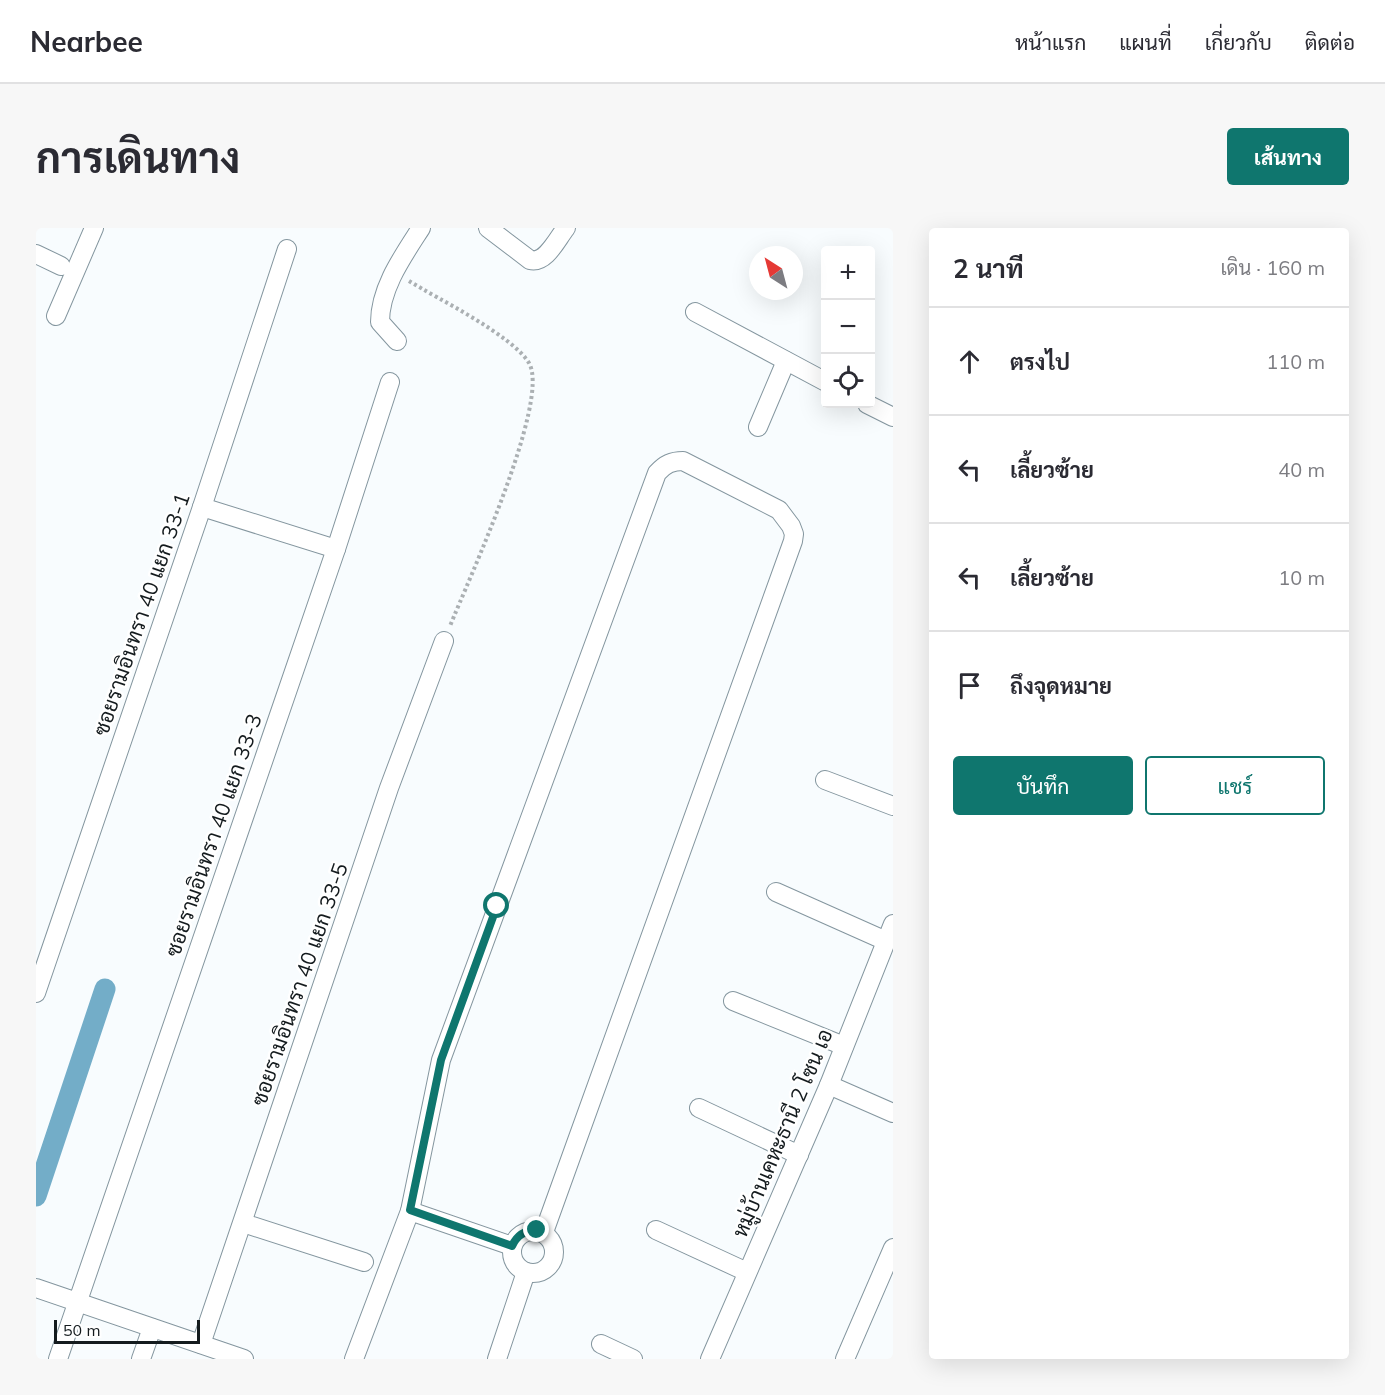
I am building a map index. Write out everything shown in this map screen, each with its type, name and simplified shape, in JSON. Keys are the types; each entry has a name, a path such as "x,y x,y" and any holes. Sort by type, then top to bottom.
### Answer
{"street":[{"path":"56,316 94,228"},
{"path":"398,340 380,322 380,314 393,273 420,228"},
{"path":"488,228 530,260 539,260 546,254 566,228"},
{"name":"ซอยรามอินทรา 40 แยก 33-1","path":"36,993 202,507 287,249"},
{"path":"36,254 61,266"},
{"path":"695,312 821,380"},
{"path":"758,427 786,361"},
{"name":"ซอยรามอินทรา 40 แยก 33-3","path":"58,1359 336,549 390,382"},
{"path":"875,408 893,417"},
{"path":"354,1359 410,1210 441,1060 501,895 657,473 674,461 684,462 779,510 791,526 794,534 793,540 544,1232"},
{"path":"202,507 336,549"},
{"name":"ซอยรามอินทรา 40 แยก 33-5","path":"201,1344 389,788 444,641"},
{"path":"825,780 893,806"},
{"path":"776,892 890,932"},
{"name":"หมู่บ้านเคหะธานี 2 โซน เอ","path":"710,1359 829,1085 890,932"},
{"path":"733,1001 844,1046"},
{"path":"829,1085 893,1113"},
{"path":"699,1108 799,1155"},
{"path":"410,1210 512,1246"},
{"path":"243,1223 364,1262"},
{"path":"531,1230 544,1232 553,1242 555,1254 544,1270 526,1272 516,1264 512,1246 519,1235 525,1232 531,1230"},
{"path":"656,1230 747,1272"},
{"path":"845,1359 893,1248"},
{"path":"497,1359 526,1272"},
{"path":"36,1288 244,1359"},
{"path":"141,1359 152,1328"},
{"path":"600,1344 633,1359"}],"path":[{"path":"393,273 464,313 516,347 530,364 533,386 528,418 514,466 444,641"}],"waterway":[{"path":"36,1196 105,989"}],"route":[{"path":"497,906 441,1060 410,1210 512,1246 519,1235 537,1230"}]}
